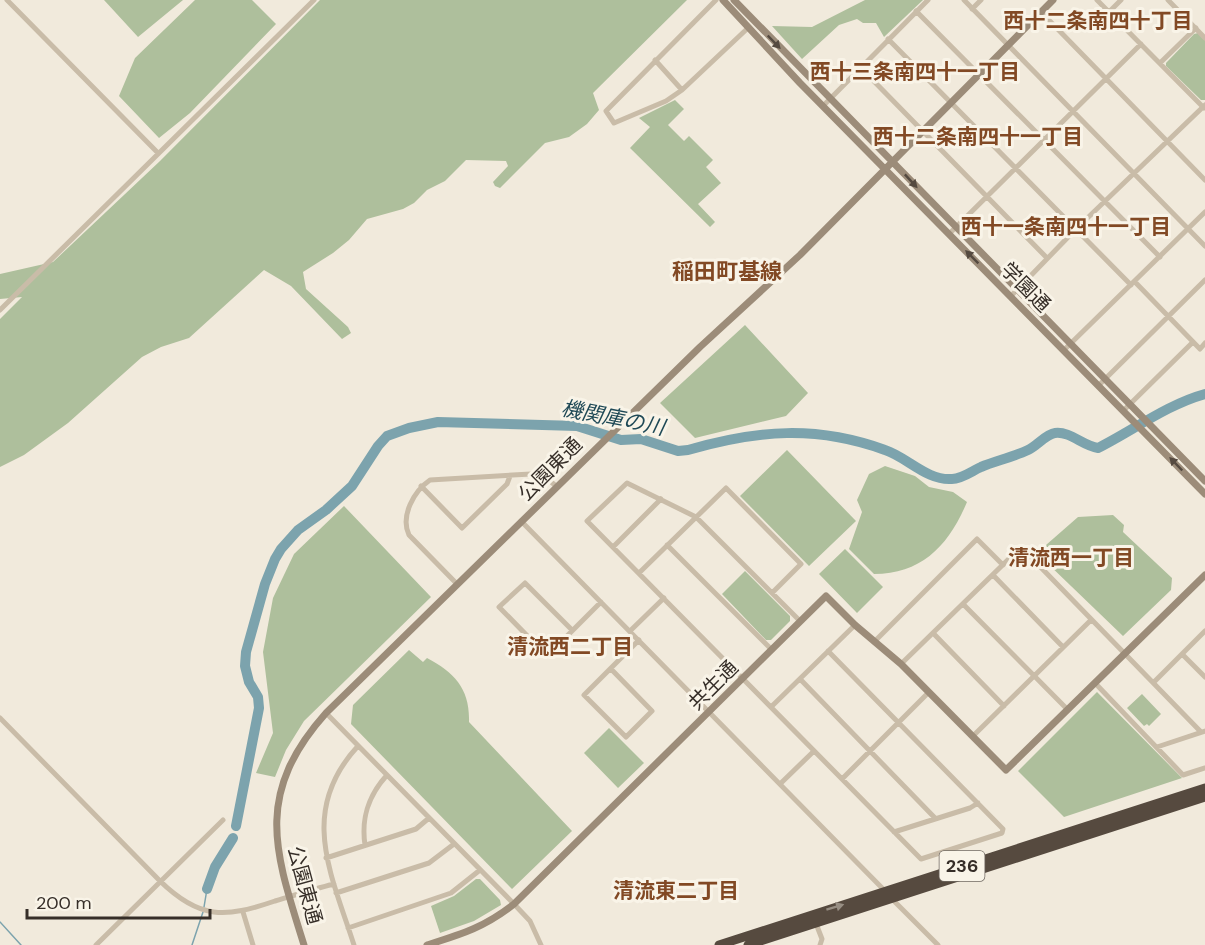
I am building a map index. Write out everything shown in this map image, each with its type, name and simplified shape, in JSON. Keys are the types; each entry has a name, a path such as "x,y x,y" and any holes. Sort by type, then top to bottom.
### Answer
{"highway":[{"name":"236","path":"889,895 1205,788"},
{"name":"236","path":"719,945 814,919 1205,797"},
{"name":"236","path":"748,945 814,919"}],"street":[{"path":"8,0 158,153"},
{"path":"0,310 314,0"},
{"path":"716,0 606,111 614,123 666,101 682,90 749,27"},
{"name":"学園通","path":"723,0 949,234 1071,345 1126,407 1154,430 1205,481"},
{"name":"学園通","path":"734,0 879,150 893,161 1064,350 1102,382"},
{"path":"823,106 928,0"},
{"path":"964,0 1205,246"},
{"path":"972,9 981,0"},
{"name":"公園東通","path":"304,945 280,865 276,843 279,800 296,753 309,732 598,445 800,255 1053,0"},
{"path":"1013,293 1076,229 1204,107 1097,0"},
{"path":"1109,12 1121,0"},
{"path":"1168,0 1205,38"},
{"path":"916,11 1160,257"},
{"path":"1041,12 1205,180"},
{"path":"1160,63 1196,28"},
{"path":"888,39 1076,229 1200,349 1205,343"},
{"path":"949,234 1141,44"},
{"path":"655,60 682,90"},
{"path":"860,67 1047,258"},
{"path":"1064,350 1205,212"},
{"path":"1102,382 1205,280"},
{"path":"1126,407 1193,342"},
{"name":"学園通","path":"1136,416 1146,433 1205,494"},
{"path":"457,584 409,535 406,528 405,519 421,486 430,480 540,475 556,486"},
{"path":"421,486 462,528 507,484 510,476"},
{"path":"800,621 696,517 627,483 587,521 921,859 1002,833 1003,829 828,651"},
{"path":"639,573 726,488 801,564 772,593"},
{"path":"613,547 661,499"},
{"path":"521,521 938,945"},
{"path":"874,642 977,539 1003,565"},
{"path":"667,545 772,650"},
{"path":"901,664 1021,547 1203,732 1157,747"},
{"path":"993,575 1063,647"},
{"path":"963,604 1068,710 1205,575"},
{"path":"572,630 525,583 499,607 547,656 601,602"},
{"name":"共生通","path":"427,945 474,930 514,904 826,596 855,625 901,664 1006,770 1068,710"},
{"path":"630,631 664,598"},
{"path":"973,736 1091,620"},
{"path":"771,707 855,625"},
{"path":"1154,682 1205,631"},
{"path":"933,633 1004,706"},
{"path":"610,669 652,711 626,737 584,695 610,669 639,640"},
{"path":"1182,654 1205,677"},
{"path":"800,679 934,818"},
{"path":"1095,683 1183,775 1205,768"},
{"path":"842,778 929,692"},
{"path":"326,713 530,921 541,945"},
{"path":"0,718 175,896 191,906 216,912 243,912 334,884"},
{"path":"354,945 336,893 323,840 329,793 347,758 358,746"},
{"path":"780,784 814,751"},
{"path":"365,845 363,832 368,803 387,775"},
{"path":"894,832 970,808 978,803"},
{"path":"326,858 416,829 429,818"},
{"path":"96,945 223,820"},
{"path":"336,893 429,863 454,844"},
{"path":"348,928 451,893 480,870"},
{"path":"243,912 252,945"},
{"path":"814,919 822,939 820,945"}],"green space":[{"path":"104,0 183,0 138,37"},
{"path":"195,0 252,0 276,24 190,113 159,138 119,96 135,58"},
{"path":"320,0 687,0 593,93 599,110 587,124 569,137 545,143 500,188 493,182 508,166 506,161 466,160 445,181 427,190 414,203 403,209 367,219 349,240 303,272 306,289 348,327 351,333 342,339 291,286 264,270 189,338 161,347 142,357 68,423 24,455 0,467 0,319 22,297 0,299 0,274 53,262 160,161"},
{"path":"865,0 923,0 884,37 876,23 863,23 857,19 839,25 802,59 772,26 812,27"},
{"path":"1198,33 1205,40 1205,100 1201,100 1166,66 1166,63 1194,34"},
{"path":"675,100 684,109 668,125 684,141 689,136 713,160 706,167 721,183 698,204 715,222 710,227 630,148 650,127 639,118"},
{"path":"745,325 808,393 786,416 695,438 660,403"},
{"path":"787,450 856,521 809,566 740,496"},
{"path":"885,466 915,476 929,487 953,492 967,502 952,531 932,554 906,569 874,574 849,549 862,512 857,500 869,474"},
{"path":"344,506 431,597 304,721 286,750 275,777 256,773 273,733 263,652 273,598 294,554"},
{"path":"1113,515 1124,525 1123,532 1172,578 1171,590 1123,636 1045,561 1046,545 1078,517"},
{"path":"845,549 883,587 857,613 819,574"},
{"path":"745,571 790,616 790,621 771,640 766,640 722,594"},
{"path":"409,650 423,662 427,658 453,676 464,691 469,710 469,722 572,831 512,889 351,724 353,705"},
{"path":"1097,692 1182,778 1064,817 1018,771"},
{"path":"1142,694 1161,714 1149,726 1147,724 1144,726 1127,708"},
{"path":"609,728 644,763 618,788 584,753"},
{"path":"476,879 480,879 500,900 501,905 474,921 440,933 431,906 454,896"}],"waterway":[{"name":"機関庫の川","path":"236,826 259,708 258,697 249,682 245,666 246,652 265,584 281,549 298,530 326,510 352,486 387,436 409,428 438,422 577,426 621,440 641,439 678,451 739,438 787,433 811,434 860,442 893,453 926,473 943,479 952,479 1028,450 1055,433 1066,434 1098,448 1177,404 1205,394"},
{"name":"機関庫の川","path":"207,889 215,867 233,838"},
{"name":"機関庫の川","path":"204,907 207,889"},
{"name":"機関庫の川","path":"192,945 203,912"},
{"name":"機関庫の川","path":"0,922 21,945"}],"district":[{"name":"西十二条南四十丁目","path":"1098,21"},
{"name":"西十三条南四十一丁目","path":"915,72"},
{"name":"西十二条南四十一丁目","path":"978,137"},
{"name":"西十一条南四十一丁目","path":"1066,227"},
{"name":"稲田町基線","path":"727,271"},
{"name":"清流西一丁目","path":"1071,558"},
{"name":"清流西二丁目","path":"570,647"},
{"name":"清流東二丁目","path":"676,891"}]}
